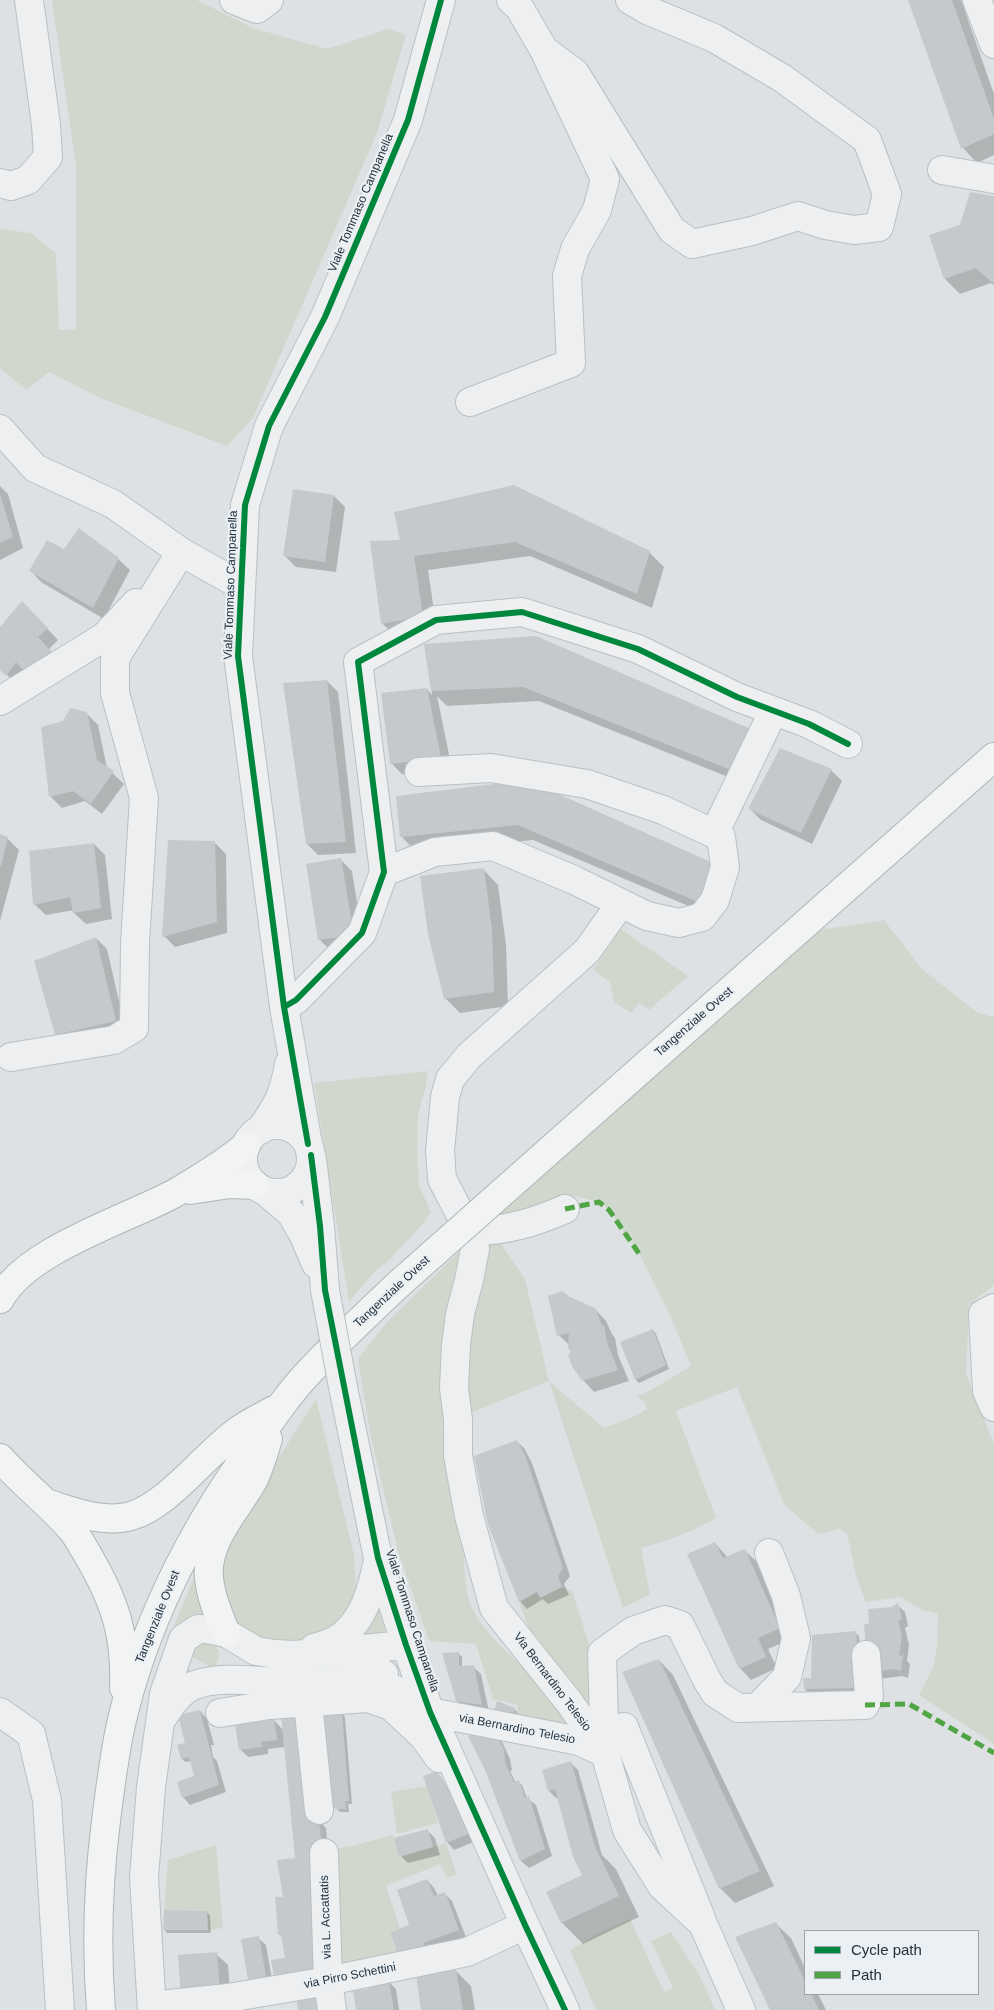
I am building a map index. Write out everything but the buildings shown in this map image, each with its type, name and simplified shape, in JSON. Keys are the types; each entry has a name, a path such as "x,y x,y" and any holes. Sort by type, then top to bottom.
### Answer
{"highway":[{"name":"Tangenziale Ovest","path":"101,2010 97,1943 99,1888 111,1778 121,1724 144,1647 181,1562 204,1520 238,1466 280,1406 309,1372 401,1282 994,757"},
{"path":"0,1299 20,1275 47,1256 77,1238 176,1192 227,1161 253,1138"},
{"path":"176,1192 230,1184 260,1188"},
{"path":"44,1502 97,1517 131,1516 151,1506 172,1490 235,1432 280,1406"},
{"path":"226,1633 213,1597 209,1578 210,1562 215,1544 254,1478 280,1406"},
{"path":"0,1458 74,1532 113,1602 120,1630 124,1660 121,1724"}],"street":[{"path":"0,182 11,186 28,180 48,157 46,125 29,0"},
{"path":"234,0 257,9 269,0"},
{"name":"Viale Tommaso Campanella","path":"441,0 408,120 325,317 269,426 245,505 238,656 284,1007 310,1150 320,1226 325,1290 378,1558 430,1712 565,2010"},
{"path":"470,402 571,363 567,276 575,249 597,210 605,179 544,50 519,7 511,0"},
{"path":"544,50 575,73 672,230 692,244 752,231 798,216 854,230 879,227 886,194 867,140 782,78 714,38 647,10 630,0"},
{"path":"978,0 994,44"},
{"path":"942,170 994,179"},
{"path":"0,429 35,468 113,504 177,559 240,585"},
{"path":"0,701 104,637 177,559"},
{"path":"11,1057 114,1040 134,1028 135,943 144,798 115,693 116,658 177,559"},
{"path":"284,1007 296,1000 362,933 384,872 358,662 436,620 522,612 638,649 737,697 809,724 848,744"},
{"path":"714,834 773,712"},
{"path":"384,872 435,852 493,846 574,880 647,916 679,923 702,917 715,900 725,867 721,837 663,810 587,784 491,768 418,772"},
{"name":"Via Bernardino Telesio","path":"605,1753 569,1702 494,1608 469,1516 458,1456 458,1419 454,1388 460,1314 475,1249 469,1231 442,1179 440,1151 445,1097 450,1079 469,1056 587,951 621,903"},
{"name":"Viale Tommaso Campanella","path":"253,1138 275,1110 281,1097 292,1048"},
{"path":"281,1125 291,1128 301,1135 310,1150 308,1172 299,1186 288,1192 277,1193 260,1188 248,1177 244,1166 244,1156 253,1138 270,1126 281,1125"},
{"name":"Viale Tommaso Campanella","path":"260,1188 291,1213 311,1250 325,1290"},
{"path":"469,1231 490,1232 538,1221 565,1208"},
{"path":"994,1308 983,1314 987,1391 994,1407"},
{"path":"758,1707 787,1677 796,1638 786,1596 769,1554"},
{"path":"294,1655 336,1641 350,1629 364,1608 373,1587 378,1558"},
{"name":"Via Bernardino Telesio","path":"605,1753 602,1653 633,1631 665,1620 680,1624 715,1693 738,1708 865,1705 869,1696 866,1655"},
{"path":"161,2007 144,1878 151,1787 164,1694 183,1639 198,1630 207,1629 226,1633 256,1651 294,1655 406,1645"},
{"path":"160,1722 182,1692 222,1676 230,1661 231,1653 226,1633"},
{"path":"215,1680 297,1682 416,1672"},
{"path":"366,1676 408,1696 430,1712"},
{"path":"220,1713 269,1705 368,1698 390,1706 423,1736 467,1795"},
{"path":"308,1703 319,1810"},
{"path":"0,1712 31,1734 47,1800 60,2010"},
{"name":"via Bernardino Telesio","path":"430,1712 579,1741 605,1753"},
{"path":"624,1727 704,1924 742,2010"},
{"path":"605,1753 627,1830 662,1886 704,1924"},
{"name":"via L. Accattatis","path":"324,1854 328,1981 332,2010"},
{"name":"via Pirro Schettini","path":"161,2007 328,1981 467,1952 525,1925"}],"shaded area":[{"path":"52,0 197,0 253,28 327,49 388,29 406,35 377,133 253,418 227,446 100,398 49,372 26,390 0,368 0,229 31,233 56,253 59,330 76,329 76,166"},
{"path":"884,920 922,969 978,1013 994,1017 994,1285 969,1305 966,1374 994,1444 994,1744 919,1695 934,1665 937,1646 938,1614 922,1610 900,1597 866,1602 856,1576 847,1533 839,1529 818,1534 784,1504 737,1387 676,1411 716,1518 680,1535 641,1548 650,1594 623,1608 549,1381 604,1428 633,1417 647,1409 645,1402 636,1396 646,1393 691,1366 671,1318 640,1255 609,1210 599,1202 565,1194 554,1204 510,1219 493,1215 812,931"},
{"path":"621,929 688,976 649,1010 639,1003 632,1013 614,1002 610,982 593,970"},
{"path":"428,1071 418,1115 417,1151 419,1185 431,1212 422,1225 387,1262 375,1271 349,1302 314,1083"},
{"path":"474,1237 497,1238 525,1279 549,1381 442,1425 462,1538 466,1585 470,1603 486,1629 536,1680 572,1728 515,1720 518,1705 493,1699 476,1644 429,1641 398,1551 371,1438 358,1359 387,1322"},
{"path":"316,1399 354,1554 356,1590 351,1609 333,1632 310,1641 275,1645 254,1636 239,1624 227,1607 219,1560 222,1547"},
{"path":"195,1576 206,1616 160,1666 176,1620"},
{"path":"562,1587 572,1591 592,1653 591,1705 587,1706 532,1637 519,1602 537,1592 540,1598"},
{"path":"376,1601 386,1634 357,1638"},
{"path":"211,1641 217,1647 219,1654 214,1668 190,1656 197,1643"},
{"path":"427,1786 438,1823 397,1834 391,1792"},
{"path":"393,1835 400,1857 446,1843 457,1875 447,1878 440,1864 386,1886 400,1928 390,1932 400,1960 336,1972 326,1850 351,1846"},
{"path":"216,1845 223,1928 208,1930 207,1911 164,1910 168,1860"},
{"path":"630,1919 664,1992 673,1988 651,1941 671,1932 700,1976 715,2010 596,2010 570,1950 600,1932"}],"marked path":[{"path":"565,1209 599,1202 609,1210 640,1255"},
{"path":"865,1705 909,1704 994,1753"}],"cycle path":[{"path":"308,1144 284,1007 238,656 245,505 269,426 325,317 408,120 441,0"},
{"path":"284,1007 296,1000 362,933 384,872 358,662 436,620 522,612 638,649 737,697 809,724 848,744"},
{"path":"311,1155 320,1226 325,1290 378,1558 430,1712 565,2010"}]}
